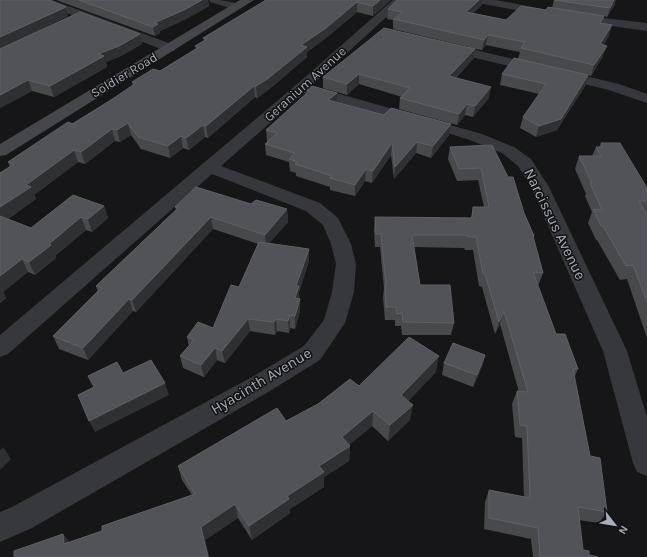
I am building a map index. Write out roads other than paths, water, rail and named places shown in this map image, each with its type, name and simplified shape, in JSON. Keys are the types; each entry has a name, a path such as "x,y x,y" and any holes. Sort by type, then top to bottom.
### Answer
{"main road":[{"name":"Soldier Road","path":"0,151 248,0"}],"street":[{"path":"42,0 170,48"},
{"path":"214,0 236,7"},
{"name":"Geranium Avenue","path":"209,168 400,0"},
{"path":"478,0 584,20 647,27"},
{"path":"68,23 82,16"},
{"path":"368,29 383,32"},
{"path":"430,43 614,87 647,99"},
{"name":"Narcissus Avenue","path":"301,88 476,137 508,150 526,163 540,187 615,351 647,463"},
{"path":"0,348 209,168"},
{"name":"Hyacinth Avenue","path":"0,527 29,515 261,384 312,353 334,323 343,292 346,264 342,244 331,222 312,207 209,168"}]}
